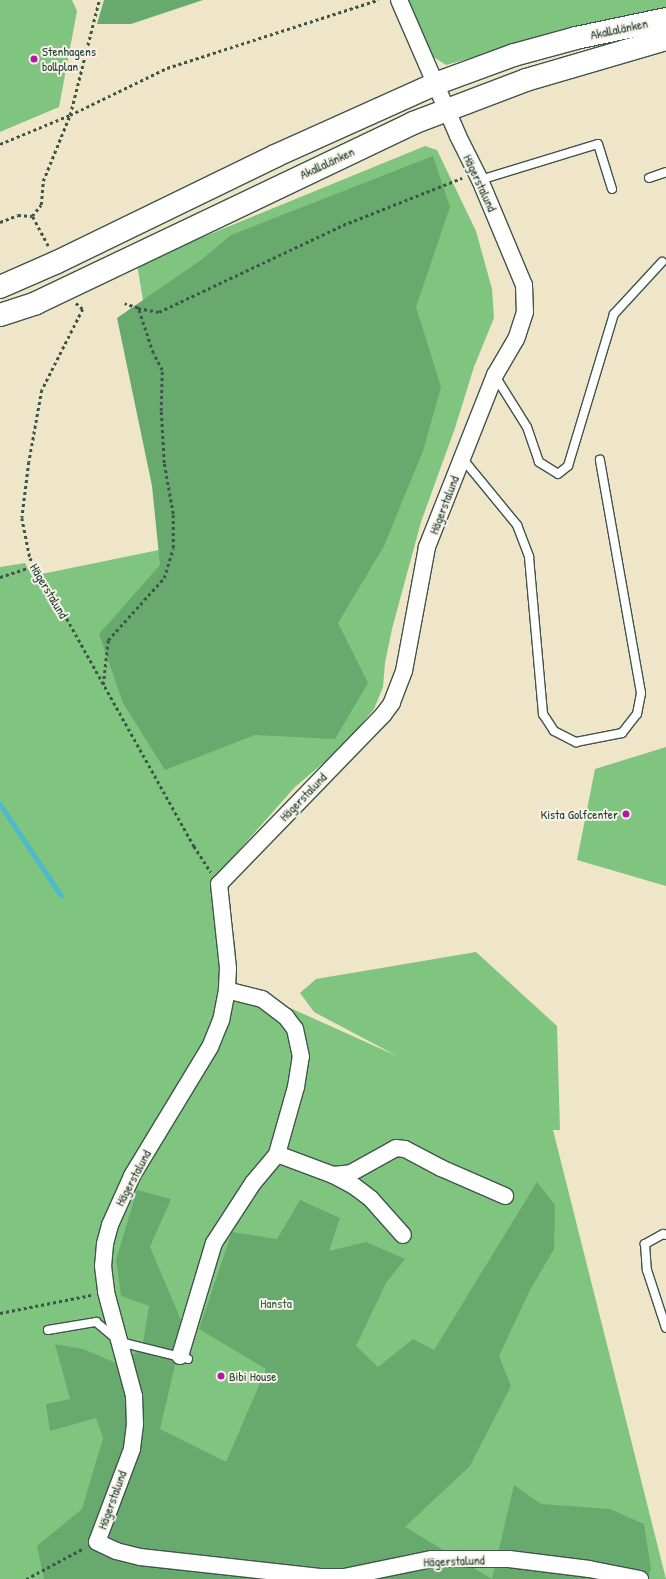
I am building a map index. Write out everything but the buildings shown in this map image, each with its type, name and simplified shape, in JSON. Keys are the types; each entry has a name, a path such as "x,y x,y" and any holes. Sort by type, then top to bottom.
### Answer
{"main road":[{"name":"Akallalänken","path":"0,287 57,262 275,156 435,84 514,55 576,38 666,19"},
{"name":"Akallalänken","path":"0,315 36,303 413,122 526,80 666,39"}],"street":[{"name":"Hägerstalund","path":"399,0 446,110 478,177 524,285 526,302 523,320 516,339 495,375 427,547 404,671 392,703 383,715 219,884 228,968 227,990 221,1020 210,1047 132,1176 110,1224 103,1266 106,1292 134,1396 135,1424 132,1448 97,1542 116,1551 140,1557 320,1577 344,1577 432,1559 509,1559 589,1569 640,1579"},
{"path":"184,1358 214,1243 253,1183 277,1154 296,1087 301,1057 300,1044 295,1029 286,1017 262,999 227,990"},
{"path":"334,1175 351,1173 396,1148 405,1149 441,1168 505,1196"},
{"path":"277,1154 334,1175 354,1186 371,1199 402,1235"}],"lane":[{"path":"478,177 598,144 612,189"},
{"path":"649,178 666,172"},
{"path":"495,375 527,427 539,462 558,474 568,466 614,314 662,262"},
{"path":"462,458 517,525 529,557 543,714 554,731 576,742 622,733 637,714 642,693 600,460"},
{"path":"666,1235 663,1234 645,1244 647,1270 666,1328"},
{"path":"48,1330 96,1322 120,1342 184,1358"}],"path":[{"path":"32,216 41,205 43,182 70,115 99,0"},
{"path":"0,144 70,115 167,68 378,0"},
{"path":"125,304 159,312 343,224 478,177"},
{"path":"0,222 18,215 32,216"},
{"path":"32,216 48,247"},
{"name":"Hägerstalund","path":"71,299 83,309 42,390 29,462 22,518 30,558 60,608 103,687 194,846 219,884"},
{"path":"103,687 108,640 164,578 173,548 173,514 164,464 161,411 162,370 153,353 138,308"},
{"path":"0,577 34,566"},
{"path":"0,1313 106,1292"},
{"path":"26,1579 52,1564 97,1542"}],"green space":[{"name":"Stenhagens bollplan","path":"0,0 72,0 77,11 59,107 0,132"},
{"path":"104,0 203,0 131,24 97,24"},
{"path":"408,0 666,0 666,7 580,27 446,65 429,54"},
{"name":"Hansta","path":"425,146 437,150 476,231 492,289 494,318 474,367 455,428 421,522 392,629 385,663 383,687 374,709 342,747 295,787 218,874 232,922 236,952 237,984 397,1056 314,1012 300,993 316,979 476,952 557,1026 560,1130 553,1130 666,1579 0,1579 0,567 25,563 32,576 183,545 137,264"},
{"path":"433,156 450,207 416,307 441,387 423,451 384,546 338,623 368,683 335,739 255,735 165,770 123,703 99,634 160,565 152,486 117,318 201,260 231,235"},
{"name":"Kista Golfcenter","path":"666,747 666,886 577,860 595,769"},
{"path":"537,1182 555,1205 554,1249 529,1292 499,1356 511,1386 470,1466 405,1527 492,1579 44,1579 37,1546 82,1509 103,1438 96,1418 50,1431 46,1404 70,1399 55,1344 83,1349 116,1363 142,1349 149,1306 121,1296 116,1260 137,1190 171,1199 150,1247 184,1327 160,1429 226,1462 266,1369 199,1329 232,1232 277,1239 300,1200 340,1218 329,1251 366,1242 405,1259 386,1283 356,1346 378,1367 413,1339 434,1350"},
{"path":"514,1485 541,1504 610,1509 644,1524 651,1569 647,1579 492,1579"}],"waterway":[{"path":"0,804 61,895"}],"place":[{"name":"Stenhagens bollplan","path":"34,59"},
{"name":"Kista Golfcenter","path":"626,814"},
{"name":"Bibi House","path":"221,1376"}]}
